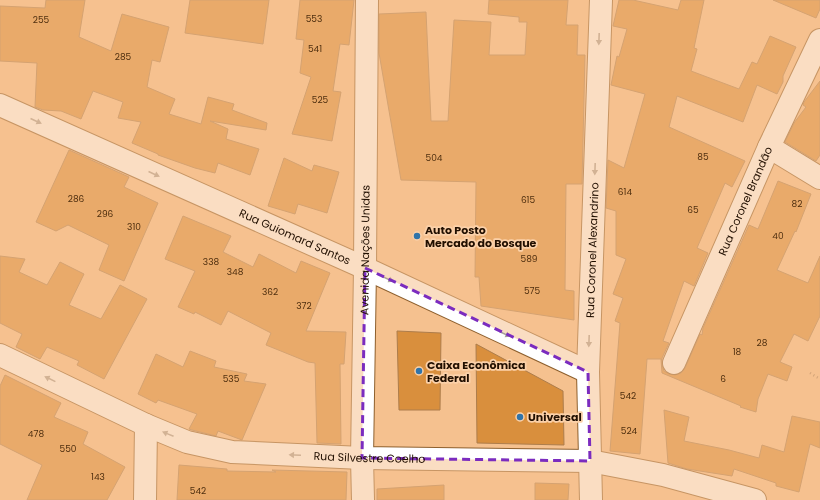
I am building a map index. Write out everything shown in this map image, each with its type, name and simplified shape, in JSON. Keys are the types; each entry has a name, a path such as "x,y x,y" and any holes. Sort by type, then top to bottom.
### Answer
{"street":[{"name":"Avenida Nações Unidas","path":"363,500 362,458 367,0"},
{"name":"Rua Coronel Alexandrino","path":"591,500 588,372 601,0"},
{"name":"Rua Coronel Brandão","path":"674,363 769,147 820,43"},
{"name":"Rua Guiomard Santos","path":"0,105 365,268 588,372"},
{"path":"769,147 820,178"},
{"name":"Rua Silvestre Coelho","path":"0,355 146,425 187,442 232,452 362,458 590,461 662,475 755,500"},
{"path":"145,500 146,425"}],"path":[{"path":"810,373 820,379"}],"highlighted area":[{"path":"365,268 588,372 590,461 362,458"}],"building":[{"path":"46,0 85,0 79,37 111,51 122,14 169,27 160,62 152,60 147,87 175,99 169,114 201,124 208,97 234,104 232,110 267,123 266,130 210,121 228,129 226,139 259,149 250,175 218,163 215,173 195,168 158,155 132,143 141,122 118,118 123,102 93,91 81,119 61,111 43,110 35,107 37,63 0,61 0,6 45,8"},
{"path":"190,0 269,0 263,44 185,33"},
{"path":"300,0 354,0 349,45 340,44 333,91 341,92 332,141 292,134 311,77 300,73 304,40 296,39"},
{"path":"489,0 568,0 566,25 578,25 577,55 585,55 582,184 566,184 565,290 574,291 574,320 481,306 479,277 475,277 476,182 401,180 379,53 379,14 426,12 431,121 448,121 454,20 491,22 489,55 525,55 527,22 519,22 519,17 488,14"},
{"path":"619,0 633,0 678,10 681,0 704,0 694,48 697,49 691,71 739,89 752,62 757,64 770,36 796,47 777,94 757,85 743,122 677,96 669,127 745,161 732,187 725,183 697,248 708,253 694,286 684,281 663,341 669,343 662,358 664,371 675,375 681,373 685,368 700,334 702,335 703,328 749,225 758,229 778,181 811,194 796,232 795,231 777,270 808,283 820,256 820,316 808,341 794,334 780,362 792,367 787,381 768,374 758,399 756,412 740,407 741,406 662,373 661,359 647,359 640,454 610,451 620,323 615,321 623,298 613,294 626,259 616,255 616,211 606,208 608,160 624,168 645,94 611,85 617,56 619,57 627,29 613,26"},
{"path":"773,0 820,0 820,9 816,18"},
{"path":"820,81 820,155 816,161 785,142 794,123 806,107 803,105 804,102"},
{"path":"69,150 129,177 124,187 158,203 124,281 99,270 109,245 68,225 56,231 36,222"},
{"path":"284,158 312,171 314,165 339,172 327,213 298,204 295,214 268,206"},
{"path":"183,216 231,236 223,252 253,267 259,254 296,273 301,261 330,273 306,331 346,332 344,364 340,364 341,444 317,443 315,363 308,362 266,345 271,333 228,311 221,325 195,312 194,314 178,307 195,271 165,259"},
{"path":"0,256 25,259 19,272 47,285 60,262 84,274 69,305 101,319 120,285 147,299 104,379 77,365 79,361 47,347 40,359 16,347 22,334 0,323"},
{"name":"Caixa Econômica Federal","path":"397,331 441,333 440,410 399,410"},
{"name":"Universal","path":"476,344 563,391 564,445 477,443"},
{"path":"190,351 216,361 214,367 247,374 244,381 266,384 242,440 218,431 216,436 189,429 197,414 158,400 156,403 138,394 156,354 183,367"},
{"path":"5,375 61,403 54,417 88,432 83,444 125,467 107,500 27,500 42,465 0,444 0,386"},
{"path":"664,410 689,417 684,441 759,458 762,445 784,452 792,416 820,422 820,448 810,444 799,492 776,486 776,483 734,469 732,476 687,469 668,463"},
{"path":"179,465 227,469 227,471 276,472 272,470 347,472 346,500 177,500"},
{"path":"535,483 569,484 568,500 535,500"},
{"path":"444,485 444,500 377,500 377,489"}],"place":[{"name":"Auto Posto Mercado do Bosque","path":"417,236"},
{"name":"Caixa Econômica Federal","path":"419,371"},
{"name":"Universal","path":"520,417"}]}
